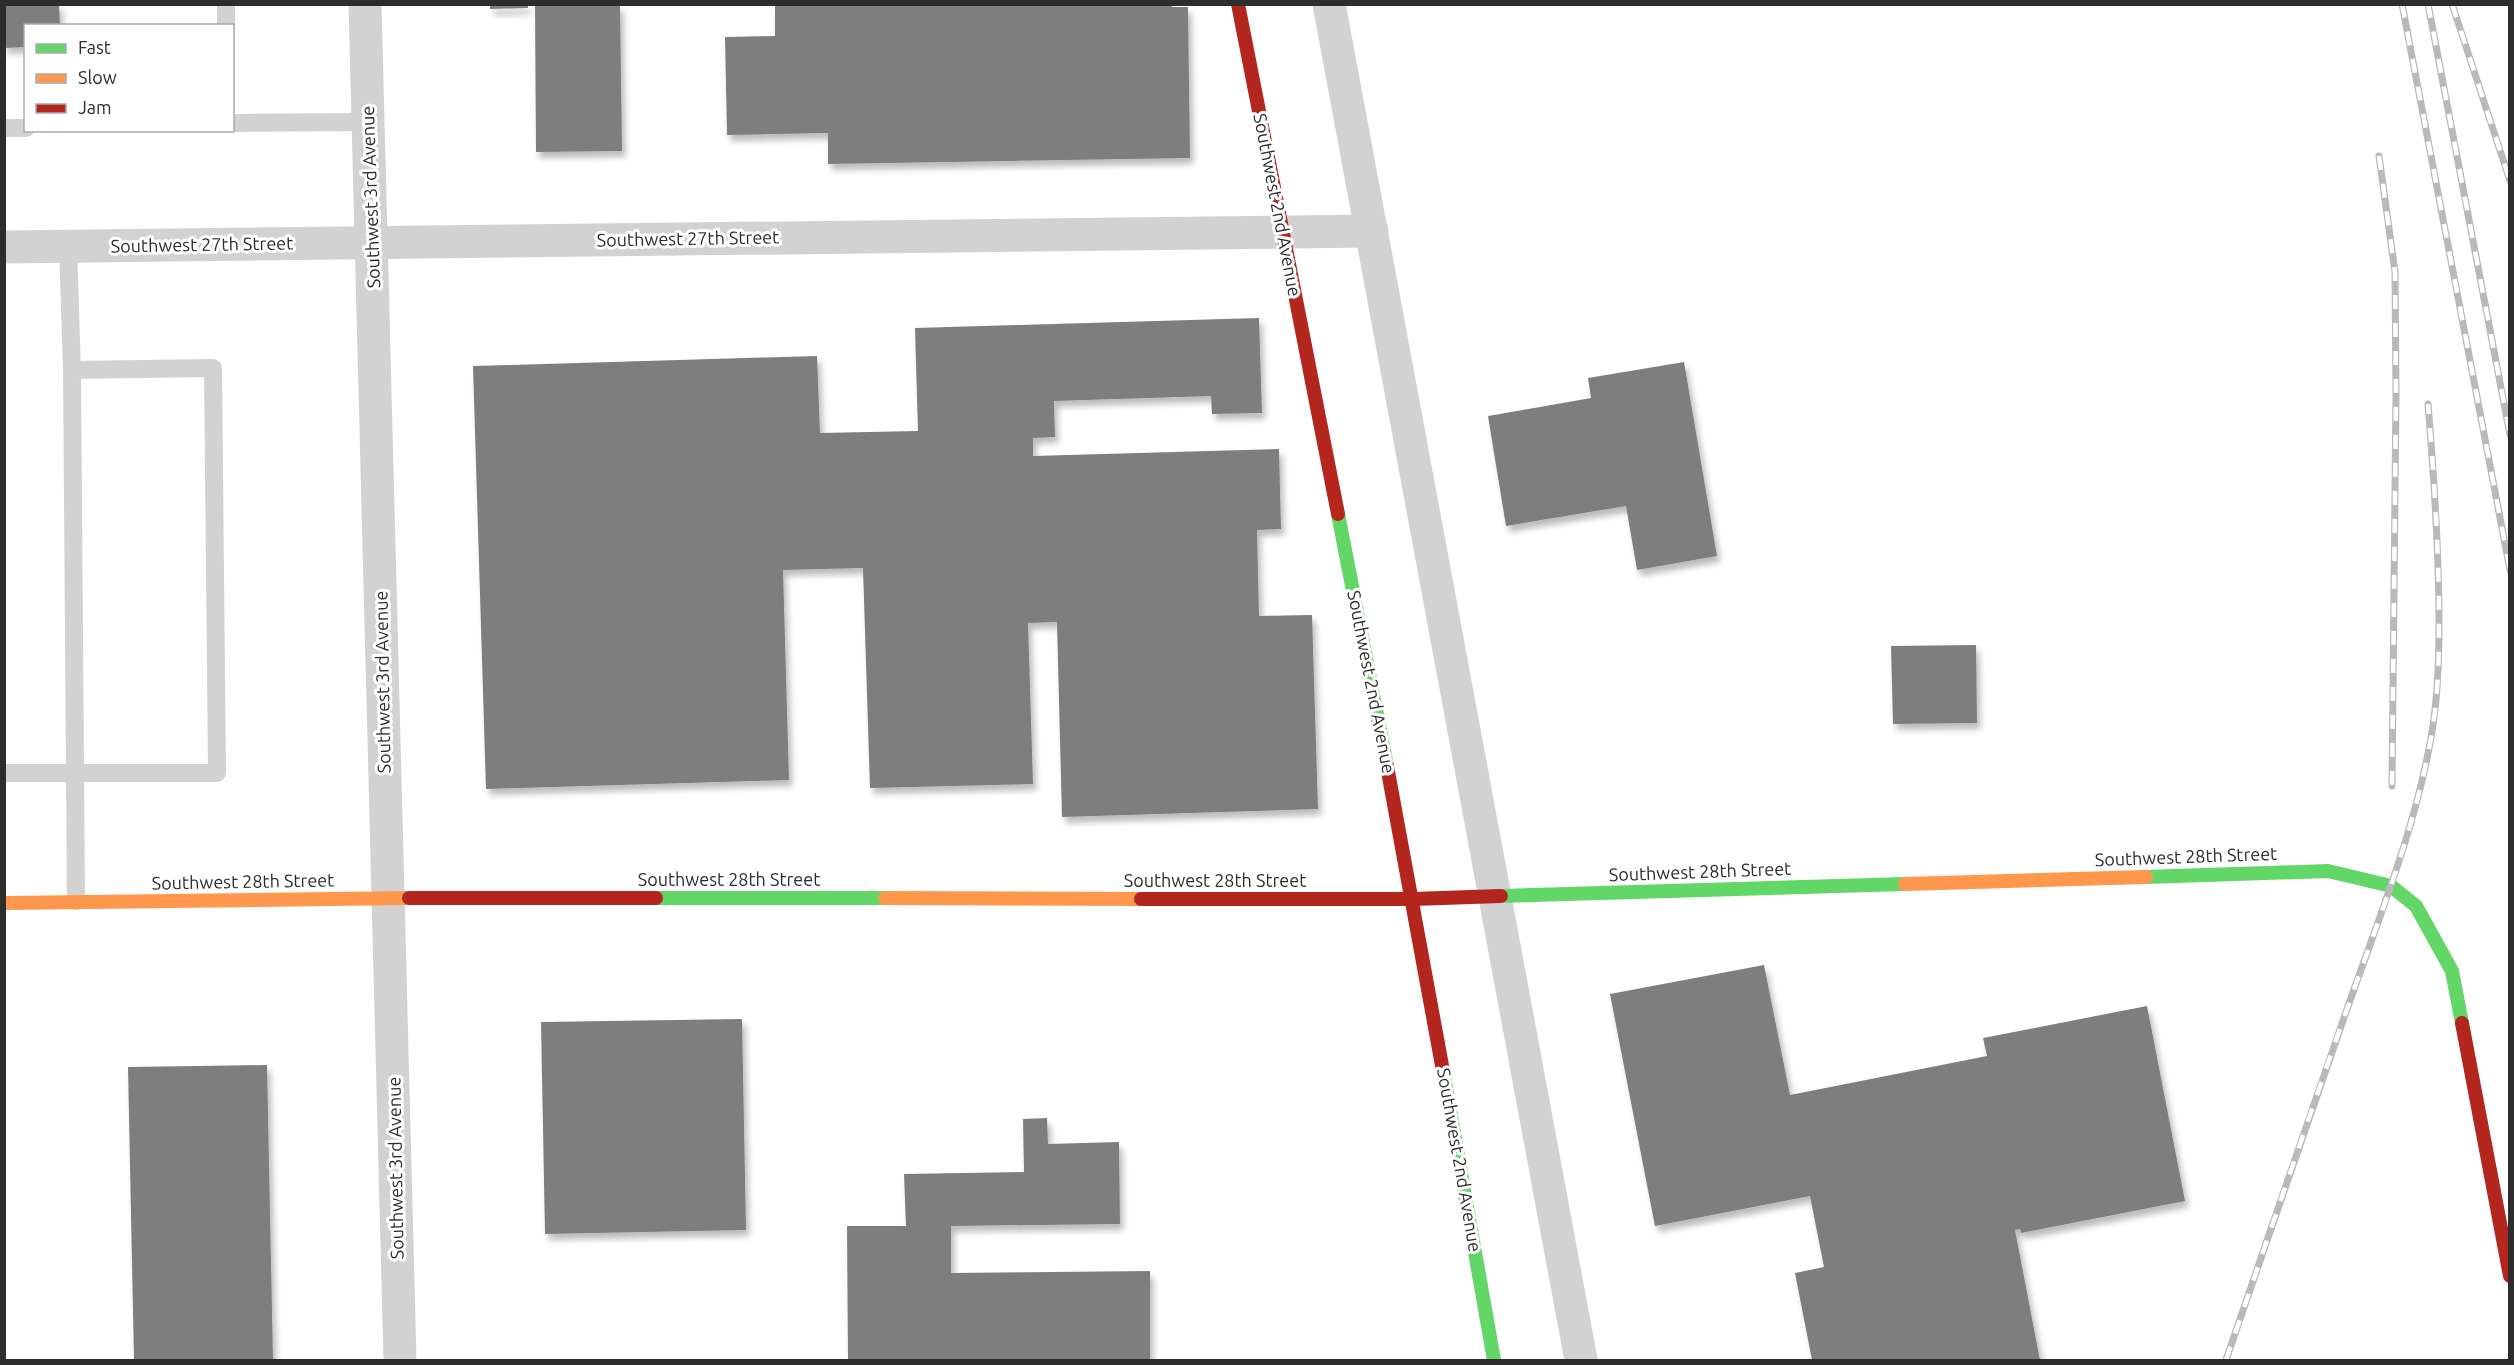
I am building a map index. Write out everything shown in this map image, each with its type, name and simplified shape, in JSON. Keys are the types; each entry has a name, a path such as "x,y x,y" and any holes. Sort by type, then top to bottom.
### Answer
{"street":[{"name":"Southwest 3rd Avenue","path":"366,4 400,1360"},
{"name":"Southwest 2nd Avenue","path":"1238,4 1413,899 1494,1360"},
{"path":"1329,4 1581,1360"},
{"name":"Southwest 27th Street","path":"4,247 1372,231"},
{"name":"Southwest 28th Street","path":"4,903 389,898 1413,899 2328,871 2391,886 2416,906 2452,971 2510,1276"}],"lane":[{"path":"226,4 226,24"},
{"path":"234,123 369,122"},
{"path":"4,128 24,128"},
{"path":"68,246 72,370 76,902"},
{"path":"4,773 217,773 213,369 72,370"}],"building":[{"path":"4,4 59,4 60,24 24,24 24,47 4,48"},
{"path":"490,4 528,4 528,8 490,9"},
{"path":"775,4 1172,4 1172,7 1188,7 1190,158 828,164 828,133 727,135 725,37 775,36"},
{"path":"535,5 620,5 622,151 536,152"},
{"path":"1259,318 1262,413 1212,414 1211,396 1054,401 1055,437 1033,438 1033,456 1279,449 1281,529 1257,530 1259,616 1312,615 1318,809 1062,817 1057,622 1028,623 1033,784 870,788 863,568 783,570 789,780 486,789 473,366 817,356 820,433 918,431 915,328"},
{"path":"1684,362 1717,556 1637,570 1626,506 1506,526 1488,416 1591,398 1588,378"},
{"path":"1976,645 1977,723 1893,724 1891,646"},
{"path":"1764,965 1790,1095 1987,1056 1983,1038 2147,1006 2185,1201 2021,1233 2020,1229 2015,1230 2040,1360 1812,1360 1795,1273 1824,1267 1810,1196 1655,1226 1610,994"},
{"path":"742,1019 746,1230 545,1234 541,1022"},
{"path":"267,1065 273,1360 134,1360 128,1067"},
{"path":"1047,1118 1048,1144 1119,1142 1120,1224 951,1226 951,1273 1150,1271 1150,1360 848,1360 847,1226 906,1226 904,1174 1024,1172 1023,1119"}],"railway":[{"path":"2402,4 2510,570"},
{"path":"2428,4 2510,435"},
{"path":"2452,4 2510,181"},
{"path":"2379,156 2395,272 2392,786"},
{"path":"2226,1360 2395,873 2425,768 2436,705 2439,637 2437,540 2428,404"}],"traffic: fast":[{"path":"1338,514 1387,766"},
{"path":"2146,877 2328,871 2391,886 2416,906 2452,971 2462,1023"},
{"path":"1501,896 1905,884"},
{"path":"656,898 885,898"},
{"path":"1443,1071 1494,1360"}],"traffic: slow":[{"path":"1905,884 2146,877"},
{"path":"4,903 409,898"},
{"path":"885,898 1141,899"}],"traffic: jam":[{"path":"1238,4 1338,514"},
{"path":"1387,766 1443,1071"},
{"path":"1141,899 1413,899 1501,896"},
{"path":"409,898 656,898"},
{"path":"2462,1023 2510,1276"}]}
